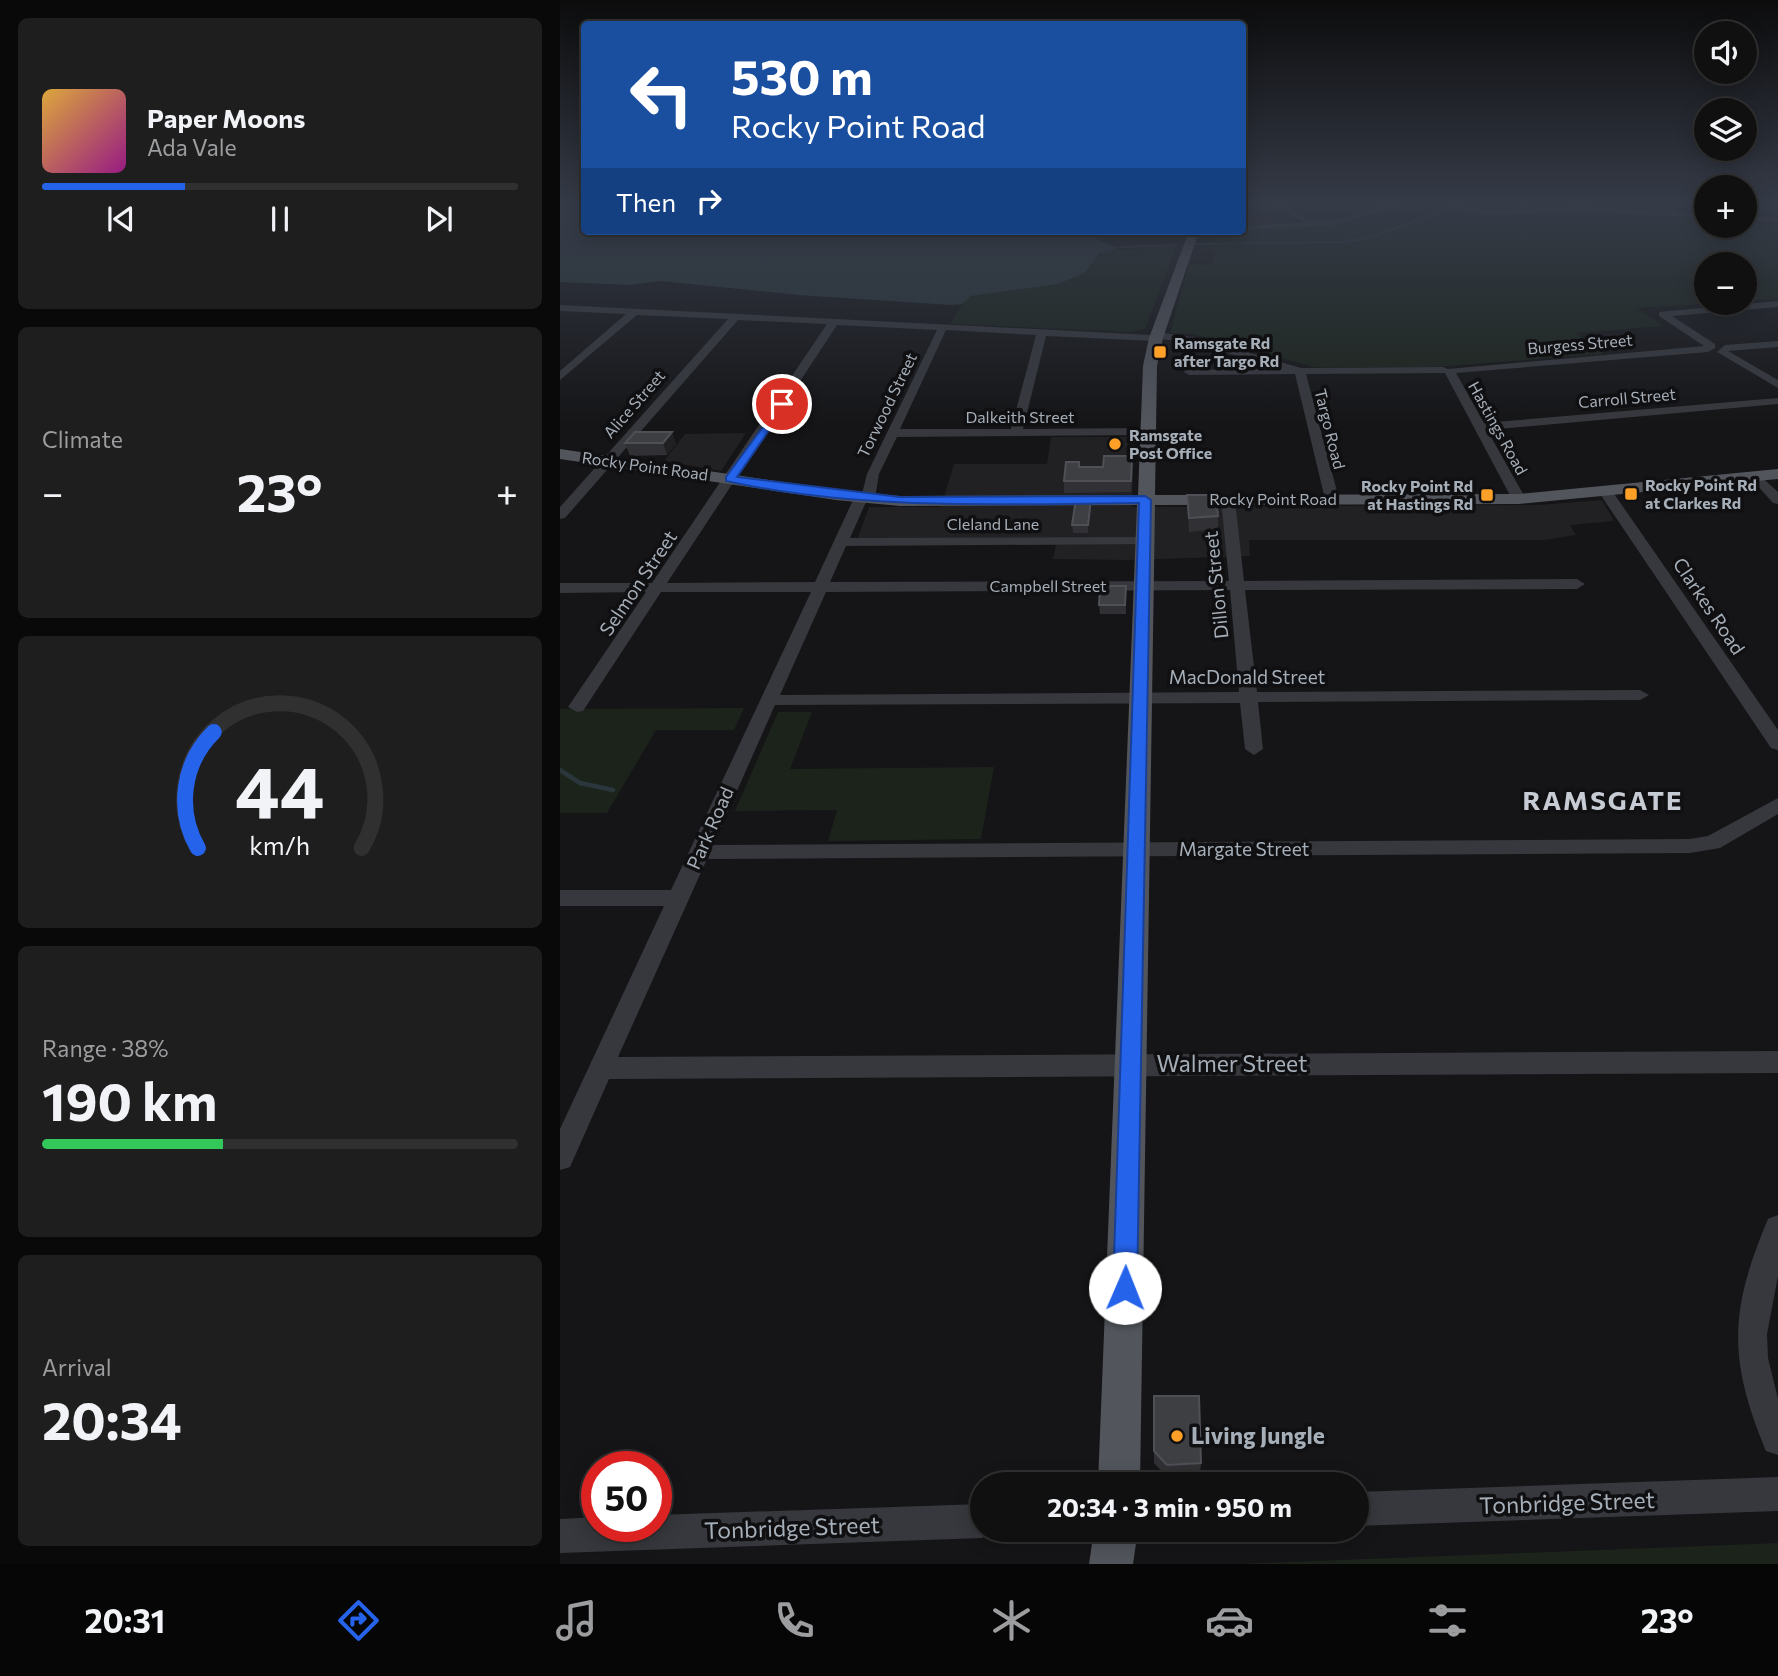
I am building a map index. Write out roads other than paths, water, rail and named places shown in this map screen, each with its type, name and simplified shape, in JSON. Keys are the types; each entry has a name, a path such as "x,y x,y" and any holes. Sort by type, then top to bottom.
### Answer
{"main road":[{"path":"1119,1472 1150,366 1177,278"},
{"name":"Rocky Point Road","path":"560,454 864,498 1519,499 1778,474"},
{"path":"1111,1564 1116,1542"},
{"path":"1119,1542 1121,1564"}],"street":[{"path":"1778,304 1671,312 1662,315 1778,385"},
{"name":"Targo Road","path":"560,306 1194,340 1300,371 1332,499"},
{"path":"560,377 635,311"},
{"name":"Alice Street","path":"560,515 736,316"},
{"name":"Selmon Street","path":"577,707 834,322"},
{"name":"Torwood Street","path":"864,498 943,327"},
{"path":"1016,433 1042,332"},
{"name":"Burgess Street","path":"1189,372 1449,371 1778,344"},
{"name":"Hastings Road","path":"1449,371 1519,499"},
{"name":"Carroll Street","path":"1479,427 1778,401"},
{"name":"Dalkeith Street","path":"893,433 1147,432"},
{"path":"1756,476 1778,500"},
{"name":"Clarkes Road","path":"1605,492 1778,744"},
{"name":"Park Road","path":"560,1158 820,587 864,498"},
{"name":"Dillon Street","path":"1228,499 1254,749"},
{"name":"Cleland Lane","path":"841,542 1144,541"},
{"name":"Campbell Street","path":"560,588 1577,584"},
{"name":"MacDonald Street","path":"769,700 1640,695"},
{"name":"Margate Street","path":"699,852 1690,846 1713,843 1778,804"},
{"path":"560,898 679,898"},
{"name":"Walmer Street","path":"601,1068 1778,1062"},
{"path":"1778,1229 1756,1298 1750,1332 1753,1374 1759,1398 1778,1439"},
{"name":"Tonbridge Street","path":"1369,1509 1778,1494"},
{"name":"Tonbridge Street","path":"560,1535 970,1521"}],"waterway":[{"path":"560,770 580,783 613,790"}],"place":[{"name":"Ramsgate Rd after Targo Rd","path":"1160,352"},
{"name":"Ramsgate Post Office","path":"1115,444"},
{"name":"Rocky Point Rd at Clarkes Rd","path":"1631,494"},
{"name":"Rocky Point Rd at Hastings Rd","path":"1487,495"},
{"name":"Living Jungle","path":"1177,1436"}],"district":[{"name":"RAMSGATE","path":"1603,801"}]}
